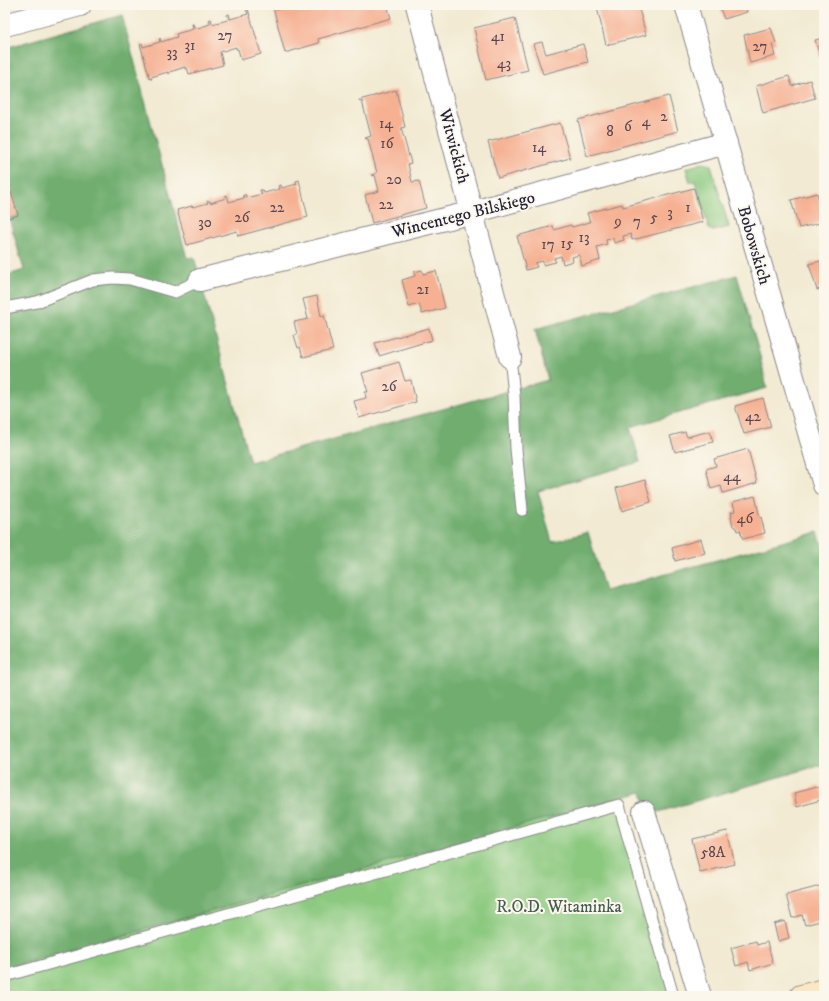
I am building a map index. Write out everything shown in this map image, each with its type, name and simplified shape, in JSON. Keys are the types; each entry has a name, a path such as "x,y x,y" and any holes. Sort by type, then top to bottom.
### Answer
{"street":[{"path":"5,26 80,5"},
{"name":"Witwickich","path":"417,5 473,212 510,357"},
{"name":"Bobowskich","path":"686,5 824,484"},
{"name":"Wincentego Bilskiego","path":"200,280 473,212 726,143"},
{"path":"644,812 700,996"},
{"path":"801,996 824,990"}],"lane":[{"path":"5,308 37,302 93,280 113,278 130,279 175,292 200,280"},
{"path":"510,357 514,395 516,450 522,510"},
{"path":"5,976 619,805 673,996"}],"green space":[{"path":"122,15 187,258 194,257 250,462 548,380 535,329 737,275 760,356 767,388 630,427 640,462 538,491 552,542 588,532 605,591 818,532 824,551 824,764 648,815 642,792 5,968 5,276 24,270 9,218 18,215 5,171 5,48"},
{"path":"703,163 711,165 729,227 713,231 709,229 695,181 690,182 686,168"},
{"name":"R.O.D. Witaminka","path":"621,797 678,996 5,996 5,968"}],"building":[{"path":"291,5 387,5 391,18 318,39 319,43 285,53 273,7 275,6 276,10"},
{"path":"604,5 638,5 646,35 606,45 597,7"},
{"path":"719,5 756,5 746,8 747,12 724,19"},
{"path":"246,9 248,9 261,54 241,60 236,47 220,52 223,65 189,74 187,68 185,69 185,67 168,74 168,72 151,77 152,79 150,79 140,44 142,43 143,47 160,42 160,38 161,42 177,37 176,34 193,29 192,24 195,29 210,24 209,20 211,19 212,24 228,20 227,15 229,14 230,19 248,14"},
{"path":"515,18 528,70 486,80 474,28"},
{"path":"771,28 776,43 772,44 775,56 750,63 744,35"},
{"path":"824,38 824,69 815,40"},
{"path":"542,42 546,54 583,44 588,62 543,74 533,44"},
{"path":"789,76 792,86 810,80 815,98 763,113 756,86"},
{"path":"396,90 405,127 401,128 411,163 408,164 412,182 419,181 426,208 372,223 365,195 379,191 375,175 371,175 377,173 368,139 365,138 371,136 362,101 360,102 359,100"},
{"path":"669,96 678,131 587,156 578,120"},
{"path":"560,123 570,158 498,178 488,142"},
{"path":"299,180 308,217 238,236 237,231 187,245 177,210 208,203 207,201 210,201 210,203 226,198 225,196 227,195 229,202 244,198 243,195 246,195 246,198 262,194 260,190 263,190 264,193 280,189 279,185 281,185 282,188 297,184 296,181"},
{"path":"694,188 703,222 632,240 631,234 623,236 624,240 614,243 613,238 606,240 607,244 597,247 600,260 582,266 579,255 572,257 573,261 563,264 561,256 554,258 556,262 543,265 543,261 535,263 537,267 526,270 517,236 553,226 554,230 571,225 572,227 590,222 587,213 622,204 623,207"},
{"path":"11,192 18,215 5,219 5,194"},
{"path":"817,193 821,207 824,206 824,222 799,228 791,200"},
{"path":"824,260 824,288 817,290 809,264"},
{"path":"422,270 423,274 436,271 445,308 422,314 419,304 409,307 402,280 415,276 414,272"},
{"path":"317,296 321,316 324,315 333,350 303,357 300,347 298,348 294,335 297,334 294,322 308,319 303,299"},
{"path":"429,328 432,340 379,356 375,343"},
{"path":"399,362 405,381 411,380 416,402 359,418 354,401 366,398 365,392 368,392 362,373"},
{"path":"763,398 771,427 744,434 735,406"},
{"path":"710,431 713,442 675,452 670,436 685,432 687,437"},
{"path":"748,449 757,483 723,493 721,486 711,489 706,469 716,466 714,459"},
{"path":"645,480 651,502 622,511 616,488"},
{"path":"755,496 765,533 743,539 740,530 737,531 733,526 731,512 735,511 733,502"},
{"path":"701,539 705,553 675,561 672,548"},
{"path":"820,786 824,799 797,807 794,793"},
{"path":"727,831 735,864 700,873 692,839"},
{"path":"824,885 824,920 805,925 802,915 792,918 786,895"},
{"path":"785,921 789,938 778,941 774,924"},
{"path":"756,941 757,945 767,942 773,963 750,970 748,962 736,966 731,948"}]}
